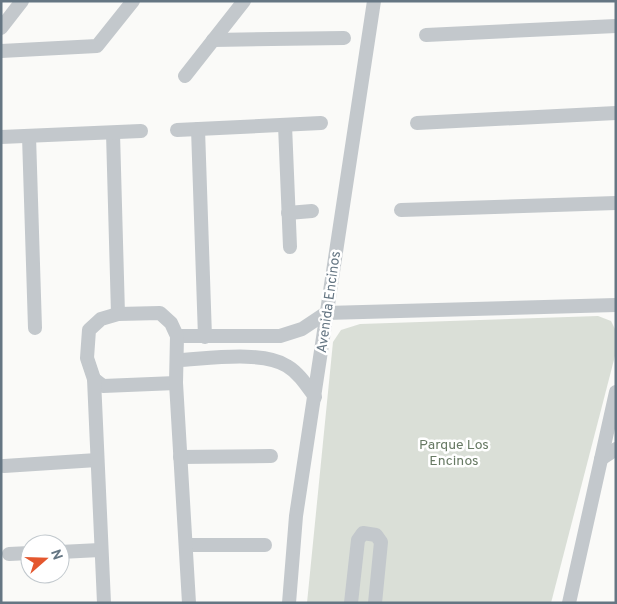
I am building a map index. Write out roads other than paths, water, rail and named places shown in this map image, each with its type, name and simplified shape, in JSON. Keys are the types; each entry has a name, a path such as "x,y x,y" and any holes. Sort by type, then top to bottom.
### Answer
{"street":[{"path":"1,28 22,1"},
{"path":"1,51 97,46 134,1"},
{"path":"185,76 244,1"},
{"name":"Avenida Encinos","path":"289,603 296,516 374,1"},
{"path":"426,35 616,26"},
{"path":"213,40 344,38"},
{"path":"417,123 616,113"},
{"path":"177,130 321,123"},
{"path":"285,125 290,247"},
{"path":"198,129 206,336"},
{"path":"1,137 141,131"},
{"path":"113,133 118,314"},
{"path":"29,136 35,328"},
{"path":"401,210 616,203"},
{"path":"288,213 312,211"},
{"path":"177,336 292,334 326,313 616,305"},
{"path":"104,603 100,550 94,379 87,358 90,330 101,319 118,314 160,312 171,323 177,336 176,383 189,603"},
{"path":"177,360 268,359 286,364 315,397"},
{"path":"94,379 103,386 176,383"},
{"path":"569,603 616,392"},
{"path":"601,458 616,449"},
{"path":"180,457 271,456"},
{"path":"4,466 97,460"},
{"path":"352,603 358,540 363,533 376,535 380,542 375,603"},
{"path":"186,545 265,545"},
{"path":"70,552 100,550"},
{"path":"9,554 20,553"}],"park label":[{"name":"Parque Los Encinos","path":"454,452"}]}
